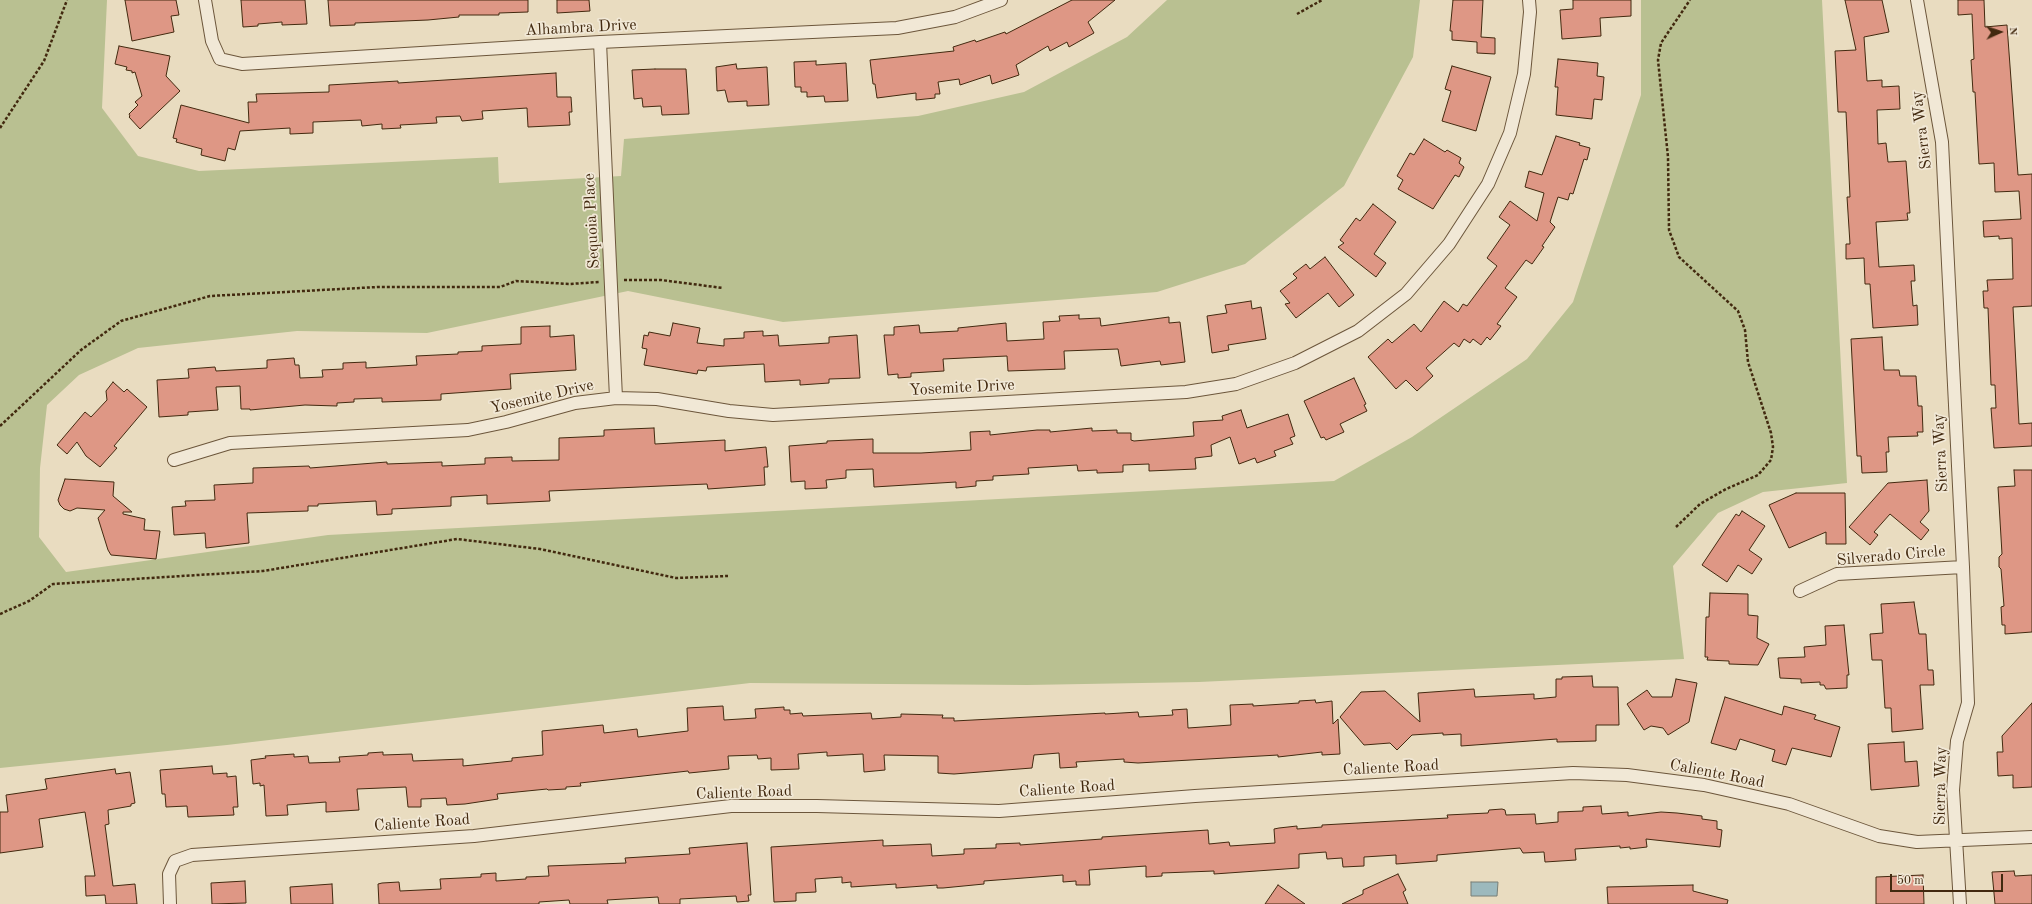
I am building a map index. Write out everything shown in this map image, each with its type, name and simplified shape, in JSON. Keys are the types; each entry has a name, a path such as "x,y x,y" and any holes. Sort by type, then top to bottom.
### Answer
{"street":[{"name":"Alhambra Drive","path":"205,0 212,42 220,58 242,64 600,42 896,28 955,17 1001,0"},
{"name":"Yosemite Drive","path":"174,460 230,443 468,430 506,422 575,403 616,398 657,399 729,411 781,414 1186,392 1236,384 1295,363 1358,331 1406,294 1449,244 1488,184 1510,133 1524,74 1530,12 1529,0"},
{"name":"Sierra Way","path":"1917,0 1942,142 1969,686 1968,703 1957,741 1953,790 1960,904"},
{"name":"Sequoia Place","path":"600,42 616,398"},
{"name":"Silverado Circle","path":"1800,591 1837,574 1963,567"},
{"name":"Caliente Road","path":"170,904 169,874 175,861 192,855 474,836 731,806 817,806 998,810 1195,796 1573,774 1627,775 1704,785 1789,804 1879,836 1917,842 2032,838"}],"path":[{"path":"0,128 44,61 67,0"},
{"path":"1297,14 1322,0"},
{"path":"1676,527 1700,504 1726,489 1758,475 1771,460 1773,447 1771,433 1748,362 1745,330 1738,311 1679,257 1669,230 1668,157 1658,60 1661,43 1690,0"},
{"path":"0,426 81,350 121,321 210,296 378,287 500,286 516,281 570,284 661,280 723,288"},
{"path":"0,614 29,601 53,584 263,572 457,539 540,549 676,578 728,576"}],"green space":[{"path":"0,0 107,0 102,108 138,156 199,171 498,157 499,183 621,176 624,139 918,116 1024,92 1127,37 1167,0 1420,0 1413,57 1344,186 1245,264 1157,292 783,322 628,291 427,333 297,331 138,348 79,375 47,405 40,468 39,537 66,572 328,535 1334,481 1412,437 1527,359 1573,302 1641,95 1641,0 1822,0 1847,483 1763,492 1718,513 1673,566 1684,659 1199,682 1027,685 750,683 227,745 0,768"}],"water":[{"path":"1471,882 1498,882 1497,896 1471,896"}],"building":[{"path":"125,0 176,0 179,15 171,16 174,32 132,41"},
{"path":"241,0 305,0 307,24 282,25 282,22 243,27"},
{"path":"328,0 528,0 528,12 499,13 499,15 459,15 459,17 428,20 355,23 355,25 330,26"},
{"path":"557,0 589,0 590,11 557,13"},
{"path":"1072,0 1115,0 1088,22 1094,33 1069,47 1067,42 1050,51 1048,46 1016,65 1019,75 992,84 990,75 960,85 959,79 938,82 940,94 935,94 935,98 916,100 916,93 877,98 875,84 873,84 870,60 954,51 953,47 975,40 976,42 1005,32 1006,34"},
{"path":"1453,0 1483,0 1481,37 1495,38 1495,54 1477,53 1477,42 1452,40 1452,31 1450,31"},
{"path":"1573,0 1631,0 1631,16 1600,18 1601,36 1562,39 1560,10 1573,9"},
{"path":"1845,0 1882,0 1889,32 1864,37 1867,81 1882,80 1882,87 1899,86 1900,109 1877,110 1878,144 1886,143 1888,162 1906,161 1910,213 1907,213 1908,220 1876,222 1879,267 1914,265 1915,281 1911,281 1913,306 1917,305 1918,325 1873,328 1870,284 1865,284 1864,258 1846,259 1846,244 1850,244 1847,197 1850,197 1846,112 1838,112 1835,51 1856,50"},
{"path":"1958,0 1984,0 1985,27 2007,25 2018,175 2032,174 2032,306 2013,307 2019,424 2032,423 2032,446 1994,448 1991,408 1996,408 1995,385 1991,385 1988,308 1984,308 1983,291 1988,291 1987,280 2013,279 2012,238 1999,239 1999,236 1984,237 1983,221 2021,219 2019,191 1995,192 1994,163 1979,164 1975,92 1973,92 1971,60 1974,59 1972,14 1958,15"},
{"path":"119,46 170,56 166,76 180,91 140,129 129,117 129,114 138,105 135,102 142,96 135,72 132,73 132,71 126,70 127,67 115,64"},
{"path":"1558,59 1598,63 1597,76 1604,77 1602,100 1594,99 1592,119 1556,115 1558,87 1555,87"},
{"path":"816,61 816,65 846,63 848,101 825,102 824,96 807,97 807,92 801,92 801,87 795,87 794,62"},
{"path":"736,64 737,69 767,67 769,105 747,106 747,101 728,102 725,90 717,91 716,67"},
{"path":"1452,66 1491,77 1476,131 1442,121 1451,91 1445,89"},
{"path":"686,69 689,114 662,115 661,106 643,107 642,98 634,99 632,70"},
{"path":"556,73 557,97 571,97 572,112 569,112 570,125 528,127 527,108 482,111 483,119 462,121 460,116 436,117 437,123 400,125 401,128 382,129 382,124 362,126 361,120 313,122 313,133 290,134 290,128 240,131 235,150 228,148 225,161 201,155 202,149 176,142 177,139 173,138 181,105 249,123 248,102 257,102 256,94 329,92 329,85 398,81 398,83"},
{"path":"1556,136 1580,143 1579,145 1590,148 1587,160 1584,159 1573,194 1570,193 1568,200 1558,197 1550,222 1555,227 1542,246 1544,247 1532,264 1526,260 1505,288 1517,297 1497,324 1501,326 1490,340 1487,337 1481,345 1473,339 1470,343 1464,339 1459,347 1454,343 1426,368 1433,376 1417,391 1406,380 1396,389 1368,357 1388,339 1392,343 1414,324 1421,332 1444,301 1458,312 1463,304 1467,306 1497,266 1487,258 1510,225 1499,217 1510,201 1537,221 1544,193 1525,187 1529,171 1542,175"},
{"path":"1424,139 1445,152 1447,150 1461,158 1459,163 1464,167 1459,177 1455,175 1433,209 1398,189 1403,180 1397,176 1410,153 1414,155"},
{"path":"1373,204 1396,222 1374,254 1386,263 1376,277 1338,247 1344,243 1340,240 1356,218 1360,221"},
{"path":"1325,257 1354,295 1339,307 1328,293 1296,318 1285,304 1290,303 1280,291 1297,278 1293,274 1306,264 1310,269"},
{"path":"1251,301 1252,309 1261,307 1266,339 1228,345 1229,350 1212,353 1207,316 1227,313 1225,305"},
{"path":"1079,315 1079,319 1100,318 1101,326 1169,317 1169,323 1180,322 1185,362 1161,365 1160,361 1121,366 1118,349 1064,351 1065,369 1008,371 1007,356 943,359 944,371 911,373 911,377 898,378 898,374 888,375 884,335 894,335 894,327 919,325 920,333 958,331 958,328 1006,323 1007,341 1044,339 1043,322 1060,321 1059,316"},
{"path":"673,323 700,328 697,343 724,346 724,339 744,338 744,332 763,331 763,336 778,335 779,346 829,343 829,337 857,335 860,378 829,379 829,383 800,385 800,380 765,382 764,364 707,367 706,371 698,370 697,374 644,365 647,349 642,348 644,335 648,336 649,332 670,336"},
{"path":"550,326 550,337 574,335 576,370 510,374 511,389 441,394 441,400 382,402 382,398 354,399 354,402 337,403 337,406 305,405 250,410 241,409 240,386 216,387 218,410 188,412 188,415 159,417 157,380 189,378 188,369 215,367 216,371 267,368 267,360 294,358 295,365 299,365 300,378 323,377 322,370 343,369 343,363 366,362 366,368 417,365 416,356 458,354 458,352 482,351 482,346 521,344 521,327"},
{"path":"1882,337 1884,370 1899,370 1900,376 1916,376 1918,406 1922,406 1923,432 1917,432 1918,436 1888,437 1889,452 1886,452 1887,472 1862,473 1861,456 1857,456 1851,339"},
{"path":"1354,378 1366,404 1364,405 1367,411 1340,424 1344,432 1326,440 1324,437 1321,438 1304,401"},
{"path":"113,382 124,392 127,389 147,407 114,446 117,448 100,467 86,456 77,442 67,454 57,445 85,412 91,417 107,400 106,391"},
{"path":"1241,410 1247,428 1288,414 1295,436 1290,438 1293,444 1274,451 1276,456 1257,463 1255,458 1239,464 1230,437 1211,445 1212,456 1195,458 1196,469 1149,471 1149,464 1123,465 1123,472 1097,473 1097,470 1078,471 1077,465 1028,468 1029,474 993,476 993,480 976,481 976,486 956,488 956,482 874,487 873,469 846,470 846,478 826,480 827,488 805,489 805,481 791,482 789,446 827,443 827,441 873,439 873,453 921,453 971,450 970,432 990,431 990,435 1037,430 1050,430 1050,432 1092,428 1092,431 1117,430 1117,433 1131,433 1131,440 1134,441 1194,436 1193,422 1223,420 1222,416"},
{"path":"654,428 655,444 725,440 725,451 766,447 768,467 764,467 765,485 708,489 707,484 549,491 550,501 487,504 487,495 451,497 451,506 392,509 392,514 377,515 376,501 318,504 318,506 308,506 308,511 247,513 249,543 206,548 205,533 174,535 172,507 186,506 185,501 215,500 214,485 253,483 253,468 309,466 310,468 387,462 387,464 442,462 442,466 485,464 485,458 512,457 512,461 559,460 559,438 604,436 604,430"},
{"path":"2014,470 2032,470 2032,632 2005,634 2005,625 2002,625 2001,607 2004,606 2001,569 1999,567 1999,557 2002,554 1998,487 2015,486"},
{"path":"65,479 114,482 113,496 132,512 123,512 123,514 145,519 144,530 160,531 156,559 111,555 98,518 105,510 77,508 70,511 64,509 58,500"},
{"path":"1927,480 1929,511 1920,522 1929,530 1921,540 1890,514 1874,532 1878,535 1870,545 1849,527 1888,483"},
{"path":"1796,493 1845,493 1846,544 1826,544 1826,532 1789,548 1769,505"},
{"path":"1742,511 1765,526 1749,550 1762,559 1752,574 1738,565 1727,582 1702,565 1736,514 1739,516"},
{"path":"1710,593 1748,594 1748,615 1758,616 1757,638 1769,644 1758,665 1729,664 1729,661 1707,660 1708,657 1705,657 1706,617 1709,617"},
{"path":"1914,602 1919,634 1926,634 1928,670 1933,670 1934,685 1920,685 1923,729 1892,732 1891,708 1885,708 1882,660 1872,660 1870,634 1883,633 1881,604"},
{"path":"1844,625 1849,675 1847,675 1847,688 1826,689 1824,685 1820,685 1820,682 1801,683 1801,679 1780,678 1778,658 1805,657 1804,647 1826,645 1825,626"},
{"path":"1592,676 1593,687 1618,687 1619,725 1596,725 1596,741 1557,742 1557,739 1461,746 1461,734 1443,735 1443,733 1412,735 1397,750 1390,743 1364,745 1340,717 1361,692 1385,691 1420,722 1418,693 1474,689 1475,697 1534,694 1534,699 1556,697 1556,679 1562,679 1562,677"},
{"path":"1676,679 1697,683 1689,722 1668,735 1663,728 1651,726 1644,730 1627,704 1647,690 1652,697 1672,697"},
{"path":"1725,697 1782,715 1784,706 1816,715 1814,719 1840,727 1831,757 1792,748 1786,765 1772,761 1775,750 1740,739 1736,750 1711,743"},
{"path":"1315,700 1316,703 1332,701 1333,724 1338,719 1340,754 1322,755 1322,752 1278,757 1278,755 1138,763 1124,762 1124,759 1076,762 1077,767 1060,768 1059,753 1034,755 1032,768 954,774 938,773 938,756 884,755 885,770 864,772 863,754 827,756 827,752 798,754 799,769 771,770 771,758 758,759 757,755 728,756 729,769 689,773 688,771 580,783 581,786 566,787 566,789 547,789 497,794 498,799 465,804 447,805 446,798 421,799 421,807 408,807 406,787 357,789 359,810 326,812 326,802 287,805 288,815 266,816 264,785 260,786 260,783 253,784 251,760 266,758 265,756 294,754 294,757 308,756 309,763 340,762 339,757 368,755 368,753 383,752 383,755 412,754 413,761 463,759 463,766 512,761 512,758 543,755 542,731 603,725 604,733 637,729 638,737 688,731 687,708 723,706 724,720 756,718 755,709 784,707 784,710 790,710 790,714 802,713 803,716 871,713 872,719 901,717 901,714 943,715 942,718 954,718 954,721 1138,712 1139,717 1173,715 1172,710 1187,709 1188,728 1231,725 1230,705 1253,704 1253,706 1299,703 1299,701"},
{"path":"2032,703 2032,787 2013,788 2013,775 1998,776 1997,752 2003,752 2002,736"},
{"path":"1904,742 1905,762 1917,761 1919,786 1871,790 1868,744"},
{"path":"212,766 213,774 227,773 227,777 236,776 238,807 233,807 234,815 188,817 187,806 166,807 165,794 162,794 160,770"},
{"path":"115,769 116,774 130,772 135,803 131,804 131,806 108,810 109,824 105,825 113,886 135,884 137,904 106,904 105,895 86,896 85,876 95,876 85,812 39,819 43,847 0,853 0,812 8,812 6,795 47,789 45,779"},
{"path":"1601,806 1602,814 1628,812 1628,816 1661,812 1702,816 1702,819 1717,821 1717,829 1722,830 1720,847 1646,839 1647,847 1630,849 1630,847 1620,848 1620,846 1575,849 1576,860 1545,862 1544,852 1523,853 1520,848 1437,855 1437,861 1396,864 1396,855 1364,857 1364,866 1343,867 1342,858 1327,859 1326,852 1299,854 1299,868 1214,874 1214,871 1162,873 1162,876 1146,877 1146,866 1089,870 1090,885 1076,885 1076,881 1063,882 1063,875 984,881 984,884 943,888 937,888 937,885 896,888 896,884 851,887 851,882 842,883 842,877 815,879 816,892 796,893 796,901 774,902 771,847 883,840 883,846 931,844 932,856 964,854 964,849 996,848 996,844 1020,843 1020,845 1102,839 1102,837 1208,830 1209,844 1229,842 1230,846 1275,843 1274,829 1297,826 1297,829 1322,827 1322,825 1448,818 1447,815 1488,813 1489,810 1502,809 1505,810 1506,815 1535,814 1536,824 1558,822 1558,812 1583,811 1583,807"},
{"path":"747,843 751,895 748,895 749,901 737,902 736,896 680,899 680,904 659,904 658,897 607,900 608,904 570,904 569,900 539,902 539,904 379,904 378,884 382,883 399,882 400,891 441,889 440,879 481,877 481,874 496,873 496,881 526,879 526,877 549,876 548,866 626,863 625,858 690,854 689,848"},
{"path":"2014,871 2015,876 2032,875 2032,904 1995,904 1992,872"},
{"path":"1398,874 1406,890 1403,892 1408,904 1342,904 1363,894 1363,890"},
{"path":"1923,875 1924,904 1876,904 1876,877"},
{"path":"245,881 246,903 212,904 211,883"},
{"path":"332,884 333,904 291,904 290,887"},
{"path":"1278,885 1305,904 1265,904"},
{"path":"1693,885 1693,891 1728,900 1727,904 1608,904 1607,887"}]}
